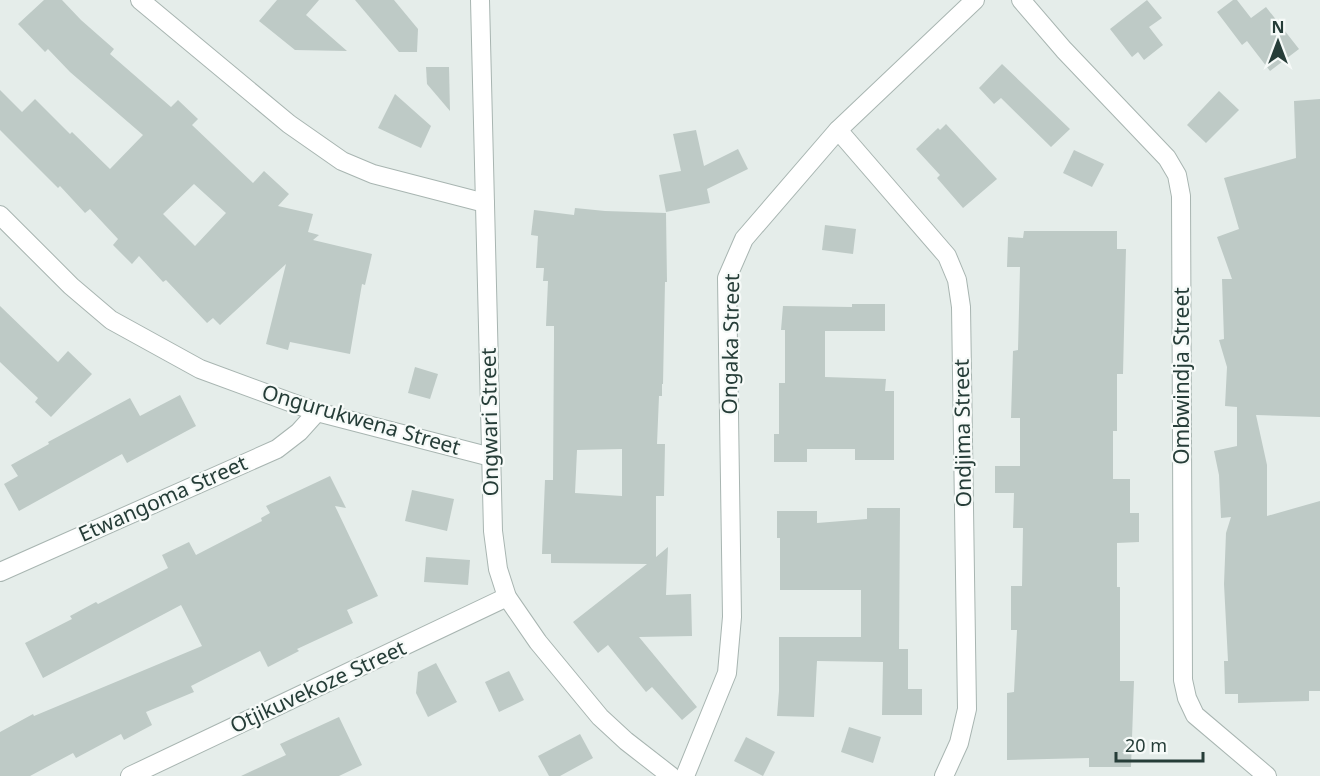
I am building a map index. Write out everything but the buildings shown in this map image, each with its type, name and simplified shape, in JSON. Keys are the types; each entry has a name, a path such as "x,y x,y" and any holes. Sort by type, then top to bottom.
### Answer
{"street":[{"path":"140,0 289,123 342,161 373,174 485,203"},
{"name":"Ongwari Street","path":"480,0 493,531 498,569 507,597 538,642 600,717 626,741 671,776"},
{"name":"Ongaka Street","path":"685,776 727,673 731,628 728,278 744,239 838,130 975,0"},
{"name":"Ombwindja Street","path":"1021,0 1064,50 1167,158 1177,175 1181,196 1183,680 1187,698 1195,715 1267,776"},
{"name":"Ondjima Street","path":"838,130 947,256 957,280 962,319 967,709 959,742 944,776"},
{"name":"Ongurukwena Street","path":"0,214 71,286 111,320 200,369 317,412 491,457"},
{"name":"Etwangoma Street","path":"0,572 277,449 299,432 317,412"},
{"name":"Otjikuvekoze Street","path":"130,776 507,597"}]}
